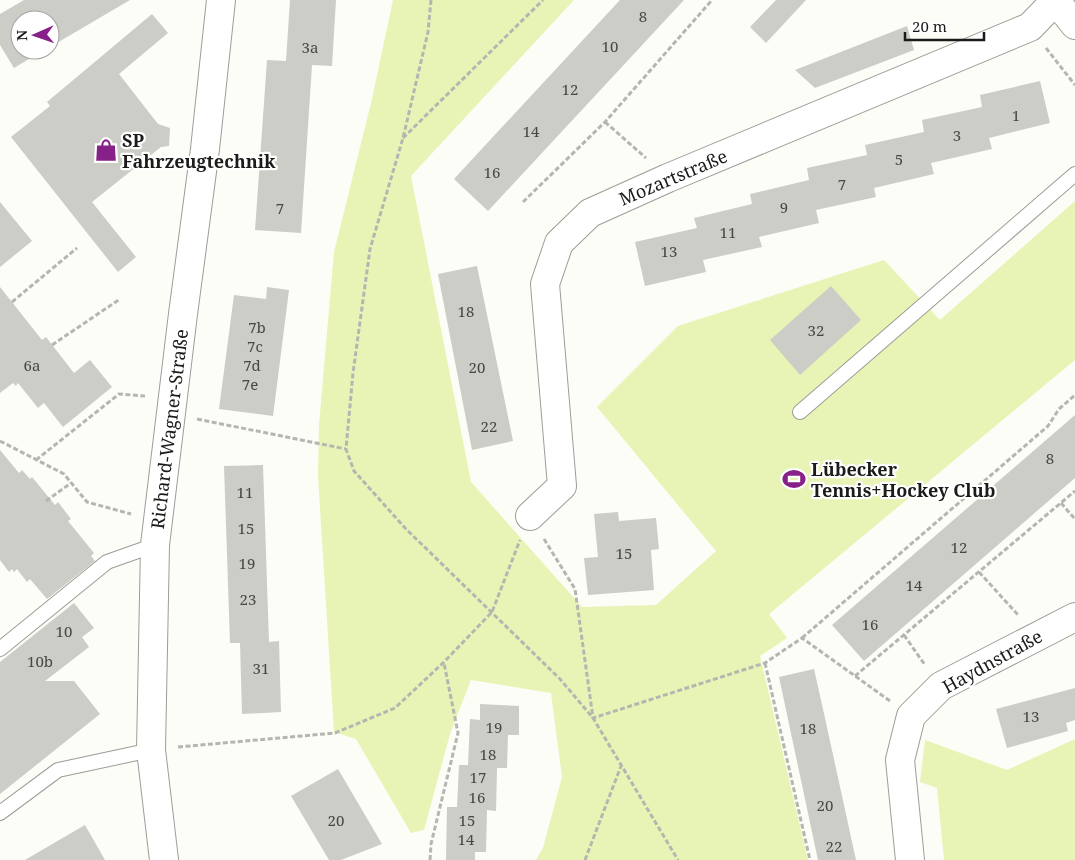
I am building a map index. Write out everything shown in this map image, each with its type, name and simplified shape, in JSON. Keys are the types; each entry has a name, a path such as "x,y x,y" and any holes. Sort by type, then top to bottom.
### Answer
{"street":[{"name":"Richard-Wagner-Straße","path":"164,860 151,750 157,533 205,148 221,0"},
{"path":"1056,0 1075,26"},
{"name":"Mozartstraße","path":"530,516 562,486 545,284 559,243 590,213 668,178 1030,26 1056,0"},
{"name":"Haydnstraße","path":"911,716 941,686 1075,617"},
{"path":"910,860 900,760 911,716"}],"lane":[{"path":"800,412 1075,174"},
{"path":"0,649 107,562 157,533"},
{"path":"0,814 58,770 151,750"}],"path":[{"path":"431,0 428,32 403,138 370,249 353,373 346,449 354,471 393,514 560,679 593,718 678,860"},
{"path":"403,138 543,0"},
{"path":"523,202 605,122 712,0"},
{"path":"605,122 668,178"},
{"path":"12,302 77,248"},
{"path":"52,345 120,299"},
{"path":"36,460 119,394 346,449"},
{"path":"593,718 765,662 802,638 1048,426 1059,409 1075,395"},
{"path":"0,441 64,474 86,502 157,533"},
{"path":"46,501 71,483"},
{"path":"855,676 1075,491"},
{"path":"1061,503 1075,519"},
{"path":"151,750 335,733 395,708 444,662 492,612 530,516"},
{"path":"530,516 575,589 593,718"},
{"path":"979,572 1037,636"},
{"path":"904,635 941,686"},
{"path":"802,638 911,716"},
{"path":"430,860 430,844 458,733 444,662"},
{"path":"765,662 810,860"},
{"path":"585,860 622,765"}],"green space":[{"path":"393,0 574,0 411,176 471,482 582,607 656,605 716,551 597,407 678,326 884,260 940,320 1075,201 1075,360 769,614 787,638 760,656 808,860 536,860 543,848 562,777 551,693 471,680 450,734 424,830 411,833 356,739 334,732 318,476 319,425 334,252 372,99"},
{"path":"1075,739 1075,860 944,860 937,788 920,782 925,740 1007,770"}],"building":[{"path":"24,0 130,0 60,41 60,10 10,10 10,60 27,60 14,68 0,45 0,14"},
{"path":"290,0 336,0 332,66 312,65 301,233 255,230 267,60 286,61"},
{"path":"620,0 684,0 488,211 454,179"},
{"path":"776,0 806,0 766,43 750,27"},
{"path":"152,14 168,33 119,74 158,124 170,128 169,146 161,147 92,202 136,257 118,272 11,137 50,106 47,102"},
{"path":"907,26 914,50 815,88 795,70"},
{"path":"1040,81 1050,123 989,138 992,149 931,163 934,174 874,188 876,197 816,210 819,223 759,237 762,247 703,260 706,272 645,286 635,242 697,228 694,218 752,204 750,194 809,180 807,168 867,155 865,145 924,132 922,120 982,107 980,95"},
{"path":"0,202 32,241 0,267"},
{"path":"477,266 513,441 472,450 438,274"},
{"path":"831,286 861,320 800,375 770,340"},
{"path":"0,287 42,340 46,337 74,373 90,360 112,387 63,427 44,403 38,408 18,383 16,386 13,383 0,393"},
{"path":"267,287 289,290 273,416 219,409 234,295 266,299"},
{"path":"1075,415 1075,478 864,661 832,625"},
{"path":"0,450 19,473 22,470 30,479 32,477 55,505 58,502 71,519 68,521 94,553 91,556 95,561 47,599 30,579 27,582 17,569 14,572 12,569 9,572 0,560"},
{"path":"263,465 269,642 279,641 281,712 242,714 240,643 230,643 224,466"},
{"path":"618,512 619,521 656,518 659,549 651,550 654,590 588,595 584,558 598,557 594,514"},
{"path":"74,603 94,628 82,637 89,647 45,681 74,681 100,714 0,794 0,662"},
{"path":"814,669 856,860 818,860 779,677"},
{"path":"1075,688 1075,720 1066,723 1068,731 1007,748 996,709"},
{"path":"480,704 519,706 519,735 508,735 507,768 497,768 496,811 487,810 486,852 475,852 475,860 446,860 447,807 457,807 459,765 468,765 470,719 480,720"},
{"path":"338,769 382,844 341,860 329,860 291,796"},
{"path":"85,825 105,860 25,860 66,836"}],"place":[{"name":"SP Fahrzeugtechnik","path":"106,150"},
{"name":"Lübecker Tennis+Hockey Club","path":"794,479"}]}
